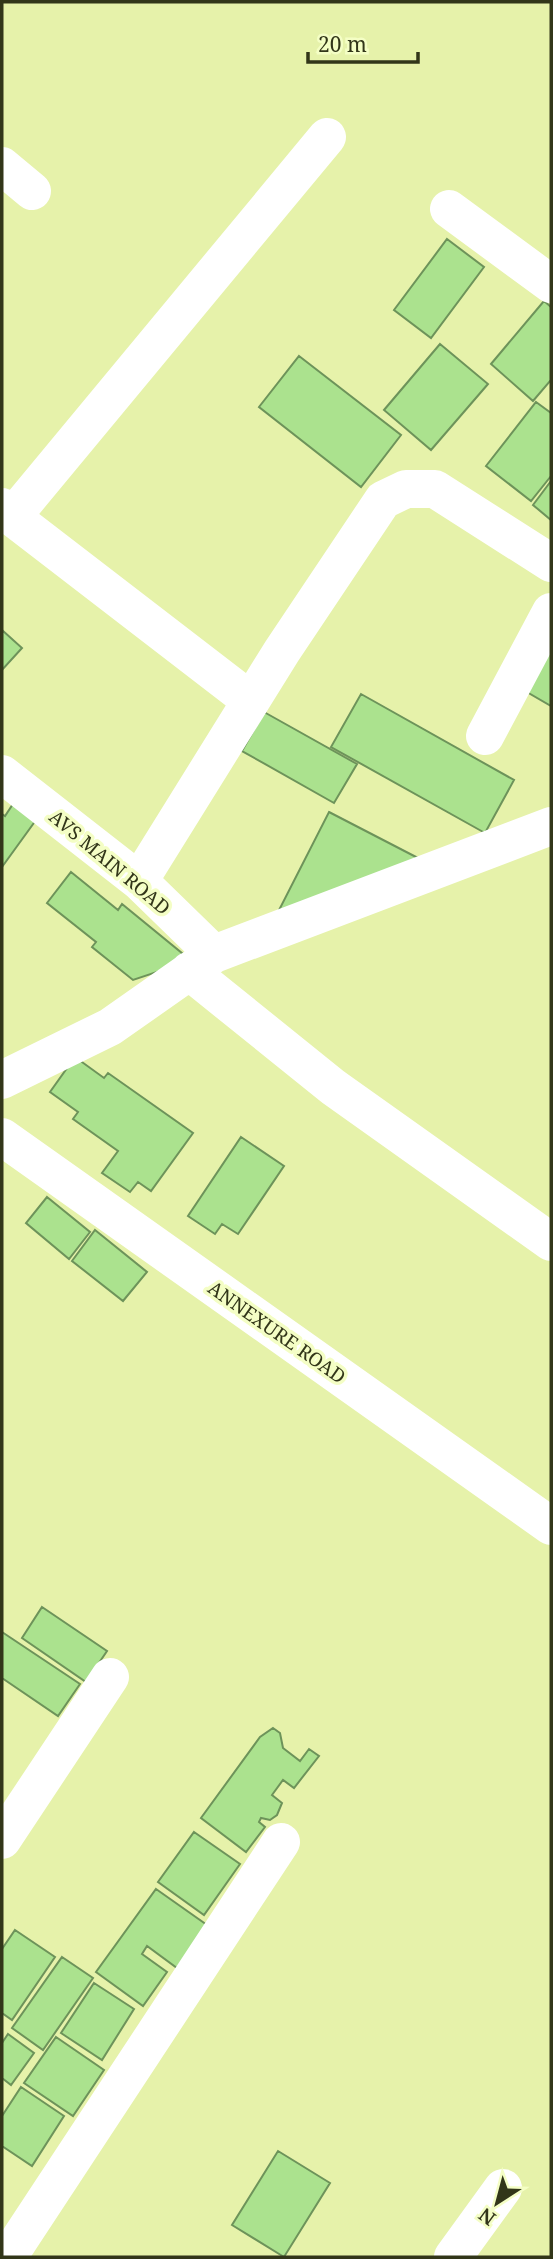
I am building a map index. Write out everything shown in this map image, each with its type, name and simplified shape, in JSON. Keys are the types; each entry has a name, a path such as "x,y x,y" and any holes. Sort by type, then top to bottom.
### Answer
{"street":[{"path":"251,701 7,512 327,137"},
{"path":"2,166 32,191"},
{"path":"449,209 551,284"},
{"path":"139,881 251,701 383,500 406,489 435,489 551,563"},
{"path":"485,736 551,612"},
{"name":"AVS MAIN ROAD","path":"2,774 139,881 202,962 333,1087 551,1242"},
{"path":"2,1080 110,1027 202,962 551,826"},
{"name":"ANNEXURE ROAD","path":"2,1137 551,1526"},
{"path":"2,1839 110,1677"},
{"path":"8,2257 281,1842"},
{"path":"453,2257 503,2188"}],"building":[{"path":"447,239 484,267 431,338 394,310"},
{"path":"544,301 551,307 551,380 533,401 491,364"},
{"path":"440,344 488,384 431,450 384,410"},
{"path":"299,356 401,435 361,487 259,407"},
{"path":"536,402 551,413 551,476 531,501 486,466"},
{"path":"551,481 551,520 533,505"},
{"path":"2,630 22,648 2,670"},
{"path":"551,650 551,706 520,688"},
{"path":"361,694 514,780 485,833 331,747"},
{"path":"264,712 357,764 334,803 242,751"},
{"path":"13,804 36,820 2,867 2,814 5,816"},
{"path":"329,812 418,858 276,916"},
{"path":"71,872 118,910 122,904 183,954 172,967 133,980 92,947 96,942 47,903"},
{"path":"75,1057 104,1078 108,1073 193,1133 151,1191 138,1182 130,1192 102,1173 118,1151 73,1119 78,1112 50,1092"},
{"path":"241,1137 284,1166 238,1234 222,1224 215,1234 188,1216"},
{"path":"47,1197 90,1232 69,1259 26,1223"},
{"path":"95,1230 147,1272 123,1301 72,1261"},
{"path":"42,1607 107,1651 86,1682 22,1638"},
{"path":"2,1632 80,1684 58,1716 2,1678"},
{"path":"273,1728 280,1733 283,1748 300,1761 309,1749 319,1756 294,1788 283,1780 272,1795 282,1803 277,1815 270,1820 261,1818 259,1822 265,1827 246,1852 201,1818 260,1737"},
{"path":"194,1832 240,1864 204,1915 158,1882"},
{"path":"156,1889 207,1925 177,1968 147,1946 142,1954 167,1972 143,2006 96,1972"},
{"path":"15,1930 55,1957 12,2020 2,2013 2,1949"},
{"path":"62,1957 93,1978 43,2050 12,2028"},
{"path":"94,1983 134,2009 102,2060 61,2033"},
{"path":"8,2034 34,2053 11,2085 2,2078 2,2043"},
{"path":"56,2037 104,2070 73,2116 24,2083"},
{"path":"21,2087 64,2116 32,2166 2,2146 2,2116"},
{"path":"278,2151 330,2183 284,2257 232,2225"}]}
